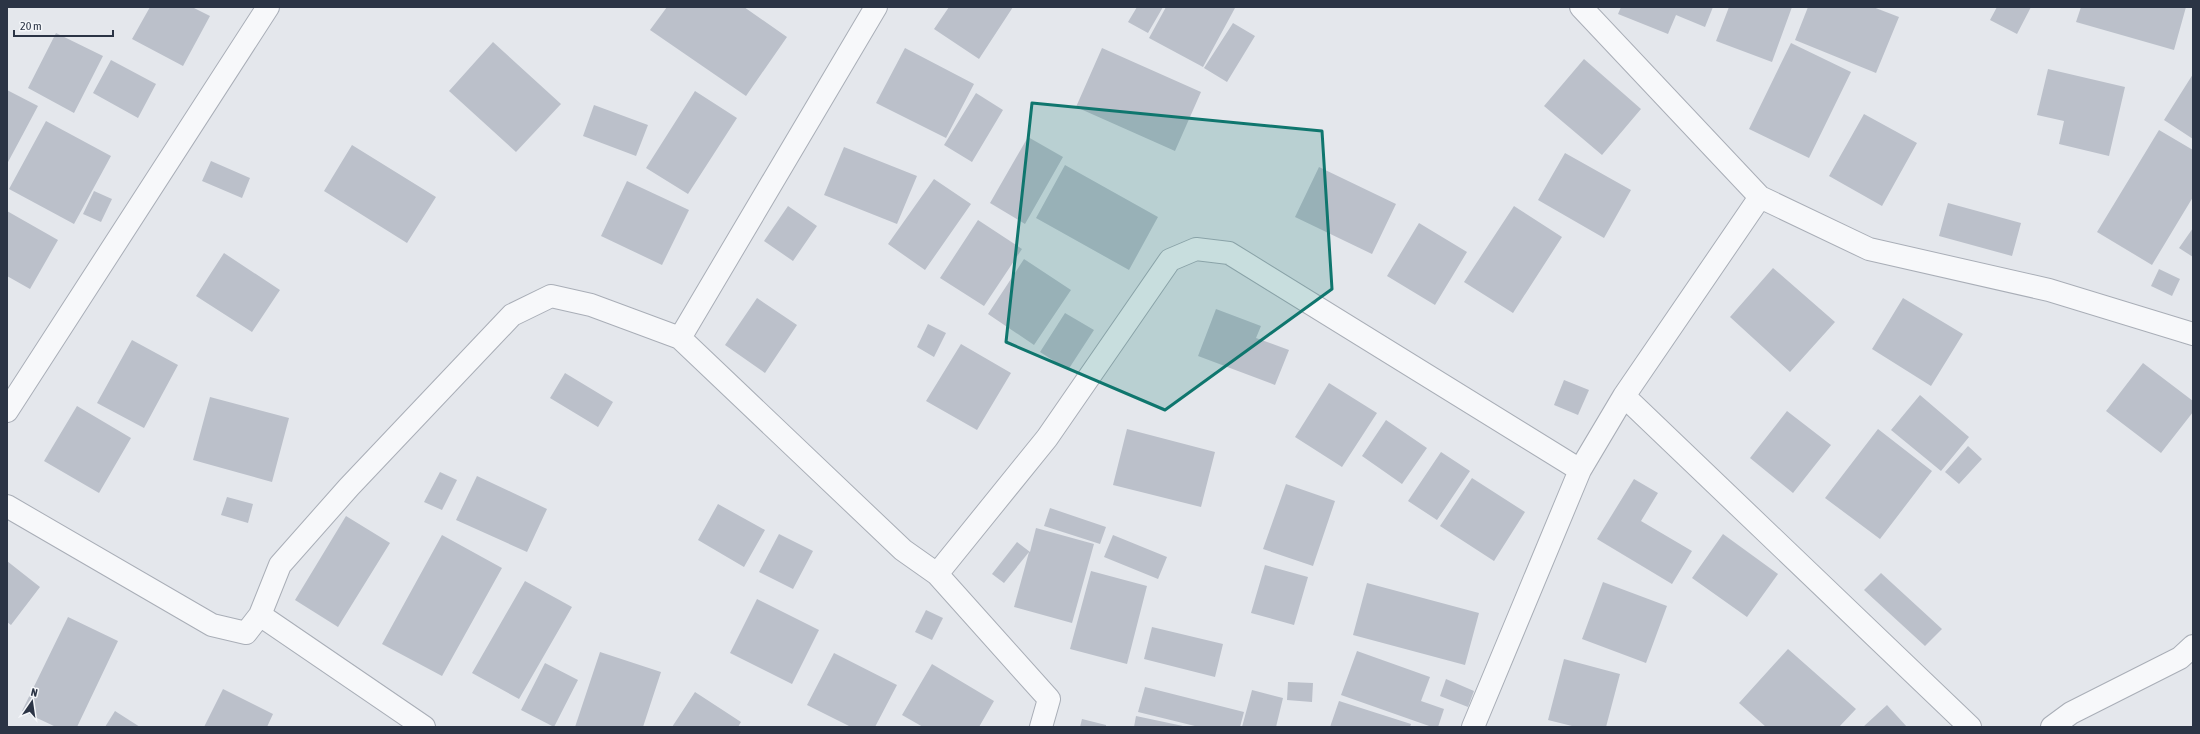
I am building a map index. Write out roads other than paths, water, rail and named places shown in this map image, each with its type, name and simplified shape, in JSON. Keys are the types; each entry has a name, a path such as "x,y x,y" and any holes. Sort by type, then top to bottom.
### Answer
{"street":[{"path":"7,411 268,7"},
{"path":"680,338 876,7"},
{"path":"1581,7 1760,197 1869,249 2049,290 2193,334"},
{"path":"1473,727 1580,470 1624,396 1760,197"},
{"path":"937,574 1047,438 1170,260 1196,249 1229,253 1580,470"},
{"path":"7,506 212,625 246,633 260,615 280,565 349,487 512,315 551,296 591,305 680,338 903,550 937,574 1049,699 1041,727"},
{"path":"1624,396 1970,727"},
{"path":"260,615 424,727"},
{"path":"2052,727 2071,713 2189,658"}]}
